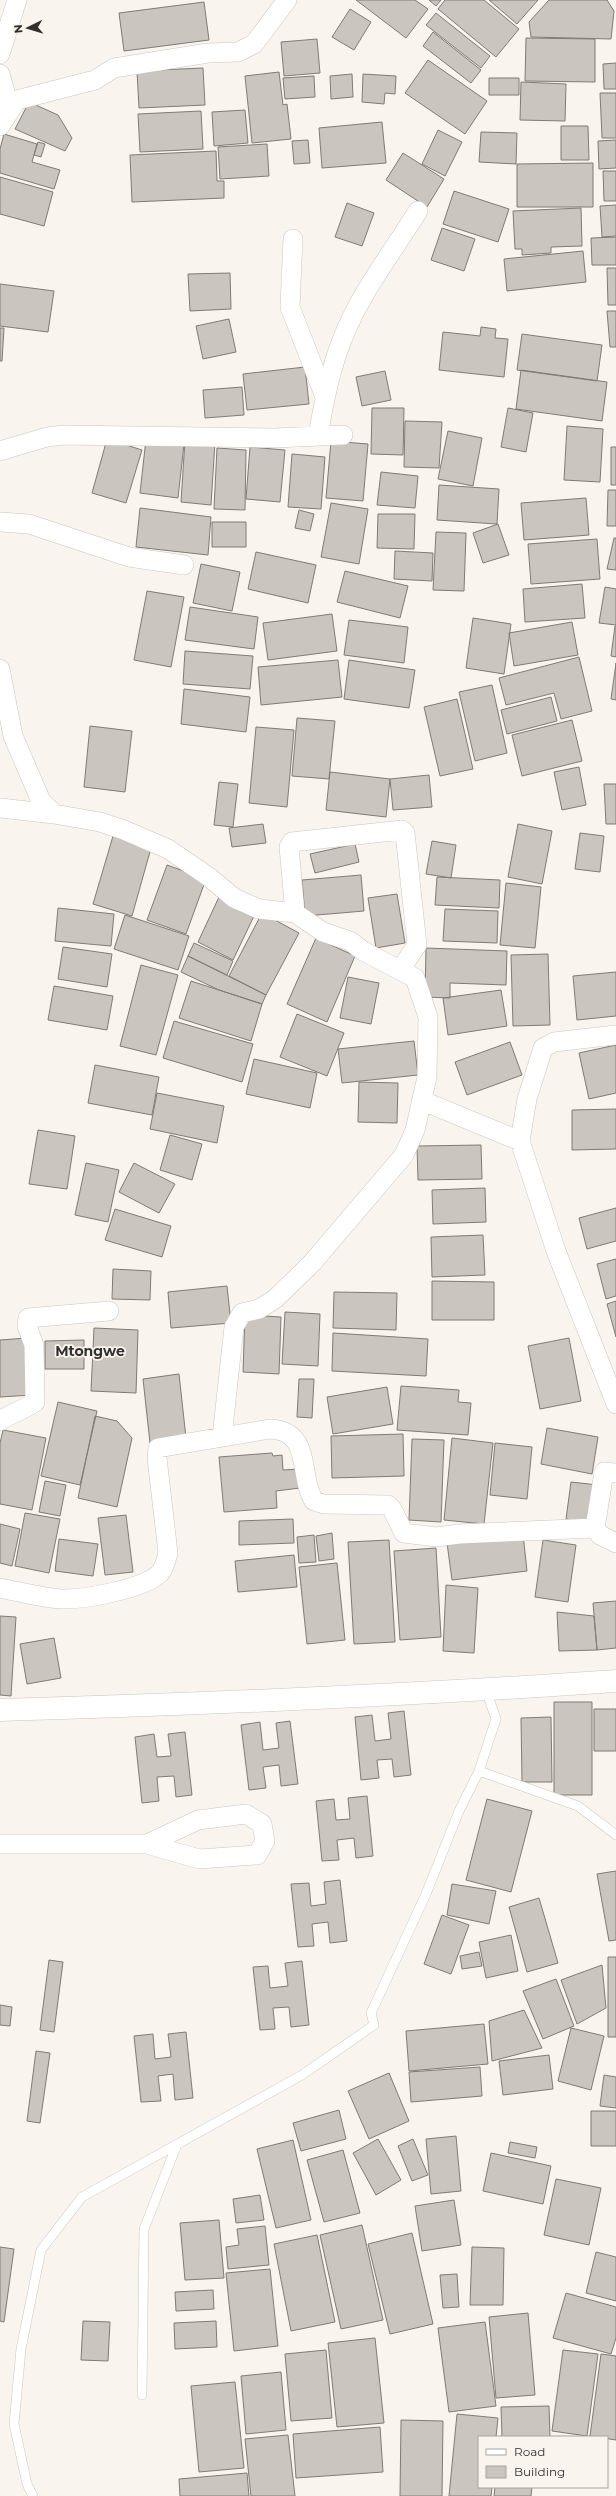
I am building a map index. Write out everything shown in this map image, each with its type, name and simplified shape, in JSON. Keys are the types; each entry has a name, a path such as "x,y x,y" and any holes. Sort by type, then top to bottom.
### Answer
{"street":[{"path":"0,54 17,0"},
{"path":"0,125 17,100 95,80 114,68 208,53 238,52 246,49 254,44 287,0"},
{"path":"0,74 7,99 0,125"},
{"path":"318,435 325,397 342,340 355,311 418,211"},
{"path":"293,239 290,308 325,397"},
{"path":"0,451 47,437 64,435 274,438 343,435"},
{"path":"0,522 29,524 129,557 184,565"},
{"path":"0,669 13,736 41,801 54,814"},
{"path":"0,808 54,814 100,822 124,830 168,849 209,877 234,898 259,909 287,911 295,914 323,932 350,941 363,951 416,978 428,1017 427,1077 423,1101 404,1155 328,1245 275,1299 259,1309 242,1313 234,1327 222,1437"},
{"path":"295,914 289,847 292,842 402,830 405,833 417,945 400,970"},
{"path":"616,1035 554,1042 543,1048 527,1100 520,1141 556,1252 610,1379 616,1404"},
{"path":"423,1101 520,1141"},
{"path":"0,1421 13,1412 20,1411 35,1402 34,1345 27,1326 28,1318 110,1311"},
{"path":"0,1588 51,1598 80,1598 116,1592 156,1575 164,1566 168,1553 157,1458 158,1448 270,1429 282,1430 289,1434 301,1452 311,1496 314,1501 324,1504 388,1505 392,1509 404,1533 436,1537 459,1534 595,1528"},
{"path":"616,1473 604,1472 595,1528 600,1535 616,1543"},
{"path":"0,1710 166,1706 486,1690 616,1681"},
{"path":"0,1844 147,1844 199,1859 257,1855 265,1841 262,1824 246,1814 198,1820 147,1844"}],"lane":[{"path":"33,2496 27,2484 14,2424 22,2349 41,2250 82,2197 176,2147 302,2075 374,2025 371,2013 426,1894 459,1811 479,1770 496,1719 486,1690"},
{"path":"479,1770 578,1806 616,1835"},
{"path":"142,2395 144,2229 176,2147"}],"building":[{"path":"356,0 415,0 428,9 406,38"},
{"path":"429,0 441,0 436,6"},
{"path":"445,0 484,0 519,29 496,57 438,9"},
{"path":"489,0 538,0 517,24"},
{"path":"549,0 607,0 614,11 611,39 531,37 529,22"},
{"path":"204,2 209,40 124,51 119,13"},
{"path":"350,9 371,22 354,50 332,37"},
{"path":"436,13 490,56 481,68 426,25"},
{"path":"433,32 481,70 471,83 423,46"},
{"path":"526,38 595,39 595,82 525,81"},
{"path":"317,39 320,73 284,76 281,42"},
{"path":"428,60 487,101 465,134 405,93"},
{"path":"616,63 616,89 604,89 603,64"},
{"path":"203,68 205,105 139,108 137,71"},
{"path":"279,72 283,105 287,104 291,139 252,143 245,76"},
{"path":"352,74 353,97 331,99 330,76"},
{"path":"363,74 396,76 395,94 385,93 384,104 362,102"},
{"path":"314,76 315,97 285,99 283,78"},
{"path":"489,78 519,78 519,95 489,95"},
{"path":"521,82 566,84 565,121 520,120"},
{"path":"600,93 616,93 616,138 602,138"},
{"path":"29,102 58,115 72,138 65,151 15,129"},
{"path":"245,110 248,143 214,146 212,112"},
{"path":"201,111 203,149 140,152 138,114"},
{"path":"382,122 386,163 322,168 319,128"},
{"path":"561,126 588,126 589,160 561,160"},
{"path":"438,130 462,142 445,176 422,164"},
{"path":"481,132 517,133 516,164 479,162"},
{"path":"4,134 37,144 32,162 60,170 54,189 0,173 0,149"},
{"path":"308,140 310,163 294,164 292,141"},
{"path":"616,140 616,168 599,169 598,141"},
{"path":"38,142 45,144 41,157 34,155"},
{"path":"267,144 269,176 220,179 218,147"},
{"path":"216,151 217,181 224,181 224,198 132,202 130,155"},
{"path":"403,153 444,179 427,207 386,180"},
{"path":"593,163 593,207 517,207 517,164"},
{"path":"603,171 616,171 616,201 604,201"},
{"path":"0,177 53,192 44,226 0,214"},
{"path":"454,191 509,209 498,242 443,224"},
{"path":"347,203 374,213 362,246 335,237"},
{"path":"616,205 616,236 602,237 600,206"},
{"path":"581,208 582,246 551,247 551,253 522,255 522,249 515,249 513,211"},
{"path":"442,228 475,239 464,271 431,260"},
{"path":"616,237 616,265 592,265 591,238"},
{"path":"583,251 586,282 507,291 504,259"},
{"path":"607,268 616,268 616,305 608,305"},
{"path":"230,273 231,309 190,311 188,274"},
{"path":"0,284 54,291 48,332 0,326"},
{"path":"607,311 616,311 616,347 610,347"},
{"path":"229,319 236,352 203,359 196,326"},
{"path":"481,327 496,329 495,338 508,339 504,377 439,370 443,332 480,336"},
{"path":"0,328 4,328 2,361 0,361"},
{"path":"522,334 602,345 597,381 517,370"},
{"path":"305,367 309,404 247,410 243,374"},
{"path":"521,370 607,382 602,421 516,409"},
{"path":"385,371 391,400 362,406 356,377"},
{"path":"242,387 244,415 205,418 203,390"},
{"path":"372,408 404,408 403,455 371,454"},
{"path":"508,408 533,413 526,452 501,447"},
{"path":"405,421 442,422 439,468 404,467"},
{"path":"567,426 603,429 600,482 564,480"},
{"path":"448,431 482,438 473,486 438,479"},
{"path":"107,439 142,450 126,503 92,493"},
{"path":"146,439 184,444 178,498 140,493"},
{"path":"185,440 215,442 211,505 181,502"},
{"path":"331,441 368,444 363,501 326,498"},
{"path":"250,447 285,450 280,502 246,499"},
{"path":"611,447 616,447 616,485 611,485"},
{"path":"217,448 246,450 245,510 214,509"},
{"path":"292,454 325,457 321,509 288,507"},
{"path":"381,472 418,476 415,508 377,505"},
{"path":"439,485 499,489 497,524 437,520"},
{"path":"608,490 616,490 616,526 607,526"},
{"path":"586,498 589,535 524,540 521,503"},
{"path":"331,503 368,509 359,564 321,557"},
{"path":"140,508 211,517 208,555 136,547"},
{"path":"299,510 314,514 310,531 295,528"},
{"path":"378,514 415,514 414,549 377,548"},
{"path":"212,522 246,522 246,547 212,547"},
{"path":"498,524 509,555 483,563 473,533"},
{"path":"436,532 466,533 464,591 433,590"},
{"path":"614,538 616,538 616,570 607,569"},
{"path":"597,539 600,579 531,584 528,544"},
{"path":"395,551 433,553 432,581 394,579"},
{"path":"256,552 316,565 308,603 248,589"},
{"path":"201,564 240,572 232,611 193,603"},
{"path":"345,571 408,586 400,618 337,602"},
{"path":"582,584 585,618 525,622 523,589"},
{"path":"605,587 616,589 616,625 599,623"},
{"path":"147,591 184,597 171,667 134,660"},
{"path":"190,607 258,617 254,649 185,640"},
{"path":"332,614 337,651 268,660 263,623"},
{"path":"473,618 511,624 504,674 466,668"},
{"path":"349,620 408,627 404,663 344,655"},
{"path":"572,622 578,655 514,666 509,633"},
{"path":"616,626 616,657 611,656"},
{"path":"185,651 253,656 250,689 183,684"},
{"path":"579,657 592,711 561,719 554,693 506,705 499,678"},
{"path":"338,660 342,697 261,705 258,667"},
{"path":"349,660 415,670 409,708 344,699"},
{"path":"616,663 616,700 611,699"},
{"path":"492,685 507,753 475,761 459,692"},
{"path":"184,689 250,697 246,732 181,724"},
{"path":"551,697 557,721 507,734 501,710"},
{"path":"457,699 473,769 440,776 424,707"},
{"path":"297,718 335,721 329,779 292,776"},
{"path":"572,720 582,761 522,776 512,735"},
{"path":"90,726 132,731 125,792 84,787"},
{"path":"256,727 294,730 287,807 249,803"},
{"path":"579,767 586,805 562,810 554,772"},
{"path":"330,772 390,779 386,817 326,810"},
{"path":"429,775 432,807 393,810 390,779"},
{"path":"219,782 238,784 233,827 214,825"},
{"path":"604,784 616,784 616,824 606,824"},
{"path":"263,824 266,843 232,847 229,828"},
{"path":"518,824 552,831 542,884 508,877"},
{"path":"580,833 604,836 600,872 575,869"},
{"path":"113,836 151,848 132,916 93,904"},
{"path":"432,841 456,845 451,878 426,874"},
{"path":"355,844 359,862 315,873 310,854"},
{"path":"167,865 206,879 186,934 147,920"},
{"path":"361,875 364,911 305,916 302,880"},
{"path":"437,877 500,880 499,908 435,905"},
{"path":"506,883 541,887 535,948 500,945"},
{"path":"397,894 405,943 376,948 368,898"},
{"path":"219,897 254,916 233,960 198,942"},
{"path":"58,908 114,914 111,946 55,941"},
{"path":"445,909 498,911 497,943 443,941"},
{"path":"262,913 299,933 266,995 229,976"},
{"path":"125,915 189,936 178,970 114,949"},
{"path":"316,938 355,956 327,1022 287,1004"},
{"path":"194,943 233,961 227,975 188,956"},
{"path":"63,947 112,954 107,987 58,979"},
{"path":"426,948 507,951 506,985 450,983 450,998 425,997"},
{"path":"548,954 550,1025 513,1026 511,955"},
{"path":"188,956 266,995 262,1004 219,990 181,972"},
{"path":"141,965 178,975 156,1055 120,1046"},
{"path":"616,972 616,1016 577,1020 573,976"},
{"path":"348,977 379,983 371,1024 340,1018"},
{"path":"191,981 262,1004 251,1041 179,1018"},
{"path":"54,986 113,996 107,1030 48,1020"},
{"path":"501,990 507,1026 448,1035 443,998"},
{"path":"297,1014 344,1033 327,1076 280,1057"},
{"path":"174,1021 253,1044 242,1082 163,1058"},
{"path":"414,1041 418,1075 342,1083 338,1049"},
{"path":"510,1042 522,1075 467,1095 455,1062"},
{"path":"616,1045 616,1093 589,1099 579,1053"},
{"path":"254,1059 317,1073 310,1108 246,1094"},
{"path":"95,1065 159,1077 152,1115 88,1103"},
{"path":"359,1082 398,1083 397,1123 358,1122"},
{"path":"157,1093 224,1106 217,1143 150,1129"},
{"path":"616,1109 616,1149 572,1150 572,1110"},
{"path":"38,1130 75,1136 67,1189 29,1184"},
{"path":"170,1135 202,1144 192,1180 160,1170"},
{"path":"481,1145 482,1179 418,1180 417,1146"},
{"path":"86,1163 119,1170 108,1222 75,1215"},
{"path":"134,1163 175,1184 159,1213 119,1192"},
{"path":"485,1188 486,1222 433,1224 432,1190"},
{"path":"616,1208 616,1241 587,1249 579,1218"},
{"path":"115,1209 171,1226 162,1257 105,1240"},
{"path":"483,1235 485,1275 432,1277 431,1237"},
{"path":"616,1259 616,1296 606,1299 597,1264"},
{"path":"113,1269 151,1271 150,1300 112,1299"},
{"path":"432,1281 494,1282 494,1320 432,1320"},
{"path":"227,1286 231,1323 171,1328 168,1292"},
{"path":"334,1292 397,1293 396,1330 333,1328"},
{"path":"616,1301 616,1337 607,1304"},
{"path":"285,1312 320,1314 318,1366 282,1364"},
{"path":"245,1315 281,1317 279,1374 243,1372"},
{"path":"94,1328 138,1330 136,1393 91,1391"},
{"path":"333,1333 428,1339 426,1376 332,1371"},
{"path":"27,1338 32,1395 0,1397 0,1340"},
{"path":"569,1338 581,1401 540,1409 528,1346"},
{"path":"84,1340 84,1369 45,1369 45,1341"},
{"path":"179,1374 186,1438 150,1443 143,1379"},
{"path":"299,1379 314,1379 312,1418 297,1417"},
{"path":"401,1386 459,1390 458,1402 471,1403 468,1435 397,1430"},
{"path":"387,1387 393,1424 333,1434 327,1397"},
{"path":"58,1402 97,1411 80,1485 41,1476"},
{"path":"95,1416 117,1421 132,1438 117,1507 78,1498"},
{"path":"547,1428 598,1437 592,1474 541,1464"},
{"path":"3,1430 46,1438 32,1510 0,1504 0,1443"},
{"path":"403,1434 404,1476 332,1478 331,1436"},
{"path":"452,1438 493,1443 484,1524 444,1520"},
{"path":"412,1439 444,1440 441,1522 409,1520"},
{"path":"495,1443 532,1447 527,1499 490,1495"},
{"path":"272,1453 273,1456 282,1455 283,1470 299,1469 300,1488 276,1491 277,1508 224,1512 219,1457"},
{"path":"45,1481 66,1485 60,1516 39,1512"},
{"path":"571,1482 598,1485 593,1523 566,1519"},
{"path":"25,1513 60,1519 49,1573 15,1566"},
{"path":"126,1515 133,1572 105,1575 98,1518"},
{"path":"293,1519 294,1543 239,1545 239,1521"},
{"path":"0,1524 20,1529 12,1566 0,1563"},
{"path":"332,1533 334,1559 319,1561 316,1536"},
{"path":"523,1534 527,1571 452,1580 447,1543"},
{"path":"314,1535 316,1562 299,1563 297,1537"},
{"path":"59,1539 98,1544 93,1576 55,1571"},
{"path":"389,1540 395,1642 354,1644 348,1542"},
{"path":"543,1540 576,1545 568,1602 535,1597"},
{"path":"436,1548 441,1637 400,1640 394,1551"},
{"path":"294,1555 297,1587 238,1592 235,1561"},
{"path":"337,1563 345,1640 307,1644 299,1567"},
{"path":"446,1585 478,1588 474,1653 443,1651"},
{"path":"616,1601 616,1648 597,1650 593,1603"},
{"path":"557,1612 594,1616 597,1650 559,1651"},
{"path":"0,1616 16,1617 11,1696 0,1695"},
{"path":"54,1638 61,1678 27,1684 20,1644"},
{"path":"554,1702 592,1702 592,1795 554,1795"},
{"path":"594,1709 616,1709 616,1751 594,1751"},
{"path":"404,1711 411,1775 394,1777 392,1759 377,1760 379,1778 361,1780 355,1717 372,1715 375,1741 391,1739 388,1713"},
{"path":"551,1717 552,1782 522,1782 521,1718"},
{"path":"290,1721 298,1784 281,1786 279,1765 263,1767 266,1788 249,1790 241,1725 260,1722 263,1750 279,1748 276,1723"},
{"path":"185,1732 192,1795 176,1797 174,1776 157,1777 159,1801 142,1803 135,1737 154,1734 157,1757 171,1756 168,1734"},
{"path":"367,1796 373,1856 356,1858 354,1838 337,1840 339,1860 322,1861 316,1801 334,1799 336,1820 350,1819 348,1798"},
{"path":"487,1799 532,1811 511,1892 466,1880"},
{"path":"616,1871 616,1940 609,1941 597,1874"},
{"path":"340,1880 347,1941 330,1943 328,1922 312,1924 314,1946 298,1947 291,1884 309,1883 311,1906 326,1904 324,1882"},
{"path":"452,1884 496,1891 489,1924 447,1915"},
{"path":"539,1898 558,1963 527,1972 509,1907"},
{"path":"442,1915 469,1925 451,1974 424,1964"},
{"path":"511,1935 518,1971 486,1978 479,1942"},
{"path":"479,1952 482,1966 462,1969 460,1956"},
{"path":"608,1957 616,1957 616,2037 608,2037"},
{"path":"49,1960 63,1962 54,2032 40,2030"},
{"path":"302,1961 309,2025 291,2027 289,2007 273,2008 275,2029 260,2030 253,1967 268,1966 270,1988 288,1986 285,1963"},
{"path":"602,1965 606,2008 577,2024 561,1980"},
{"path":"556,1979 574,2026 543,2039 523,1991"},
{"path":"0,2005 12,2007 10,2026 0,2025"},
{"path":"524,2010 542,2048 492,2061 489,2021"},
{"path":"484,2024 488,2064 409,2071 406,2031"},
{"path":"571,2028 604,2036 591,2090 558,2081"},
{"path":"186,2032 193,2098 175,2100 173,2074 158,2076 161,2101 141,2102 134,2036 153,2034 155,2059 171,2057 168,2034"},
{"path":"36,2051 50,2053 40,2123 27,2121"},
{"path":"549,2055 553,2089 503,2095 499,2061"},
{"path":"480,2067 482,2096 411,2102 409,2072"},
{"path":"389,2073 409,2121 369,2139 348,2091"},
{"path":"604,2075 616,2077 616,2108 600,2106"},
{"path":"339,2110 346,2139 301,2151 293,2123"},
{"path":"591,2111 616,2111 616,2146 591,2146"},
{"path":"456,2136 461,2191 431,2194 426,2139"},
{"path":"378,2139 401,2180 376,2195 353,2153"},
{"path":"413,2139 428,2175 412,2181 398,2146"},
{"path":"293,2140 311,2220 276,2228 257,2149"},
{"path":"510,2142 537,2147 535,2158 508,2153"},
{"path":"343,2150 360,2213 324,2222 307,2160"},
{"path":"491,2153 551,2166 543,2204 483,2191"},
{"path":"556,2179 601,2188 589,2245 544,2235"},
{"path":"260,2195 264,2220 236,2223 233,2199"},
{"path":"454,2200 461,2245 422,2251 415,2206"},
{"path":"219,2220 224,2278 185,2280 180,2223"},
{"path":"362,2225 383,2320 341,2329 320,2235"},
{"path":"265,2226 269,2265 228,2269 226,2247 239,2245 237,2229"},
{"path":"412,2233 433,2324 390,2334 368,2244"},
{"path":"317,2235 335,2322 291,2331 274,2244"},
{"path":"0,2247 14,2249 4,2322 0,2321"},
{"path":"472,2247 504,2248 503,2305 470,2305"},
{"path":"596,2252 616,2257 616,2301 586,2293"},
{"path":"270,2269 278,2346 234,2351 226,2273"},
{"path":"457,2274 459,2307 443,2308 440,2275"},
{"path":"213,2290 214,2309 176,2311 175,2292"},
{"path":"566,2293 616,2307 616,2338 611,2354 553,2338"},
{"path":"528,2313 535,2395 496,2398 489,2317"},
{"path":"83,2321 110,2322 108,2361 81,2360"},
{"path":"216,2321 217,2347 175,2349 174,2323"},
{"path":"485,2322 496,2406 449,2412 438,2328"},
{"path":"375,2338 384,2423 337,2427 328,2343"},
{"path":"326,2350 332,2418 291,2421 285,2354"},
{"path":"563,2350 598,2354 587,2436 552,2431"},
{"path":"601,2354 616,2356 616,2440 608,2439 608,2436 590,2436"},
{"path":"281,2372 286,2430 246,2434 241,2376"},
{"path":"235,2382 244,2468 199,2472 191,2386"},
{"path":"549,2406 550,2436 502,2436 501,2407"},
{"path":"457,2414 498,2418 496,2436 478,2436 478,2488 492,2488 491,2496 449,2496"},
{"path":"401,2420 443,2421 442,2496 400,2496"},
{"path":"380,2427 383,2472 296,2478 293,2434"},
{"path":"288,2435 295,2496 251,2496 245,2439"},
{"path":"247,2473 249,2496 180,2496 179,2479"},
{"path":"495,2488 532,2488 531,2496 494,2496"}],"district":[{"name":"Mtongwe","path":"90,1351"}]}
